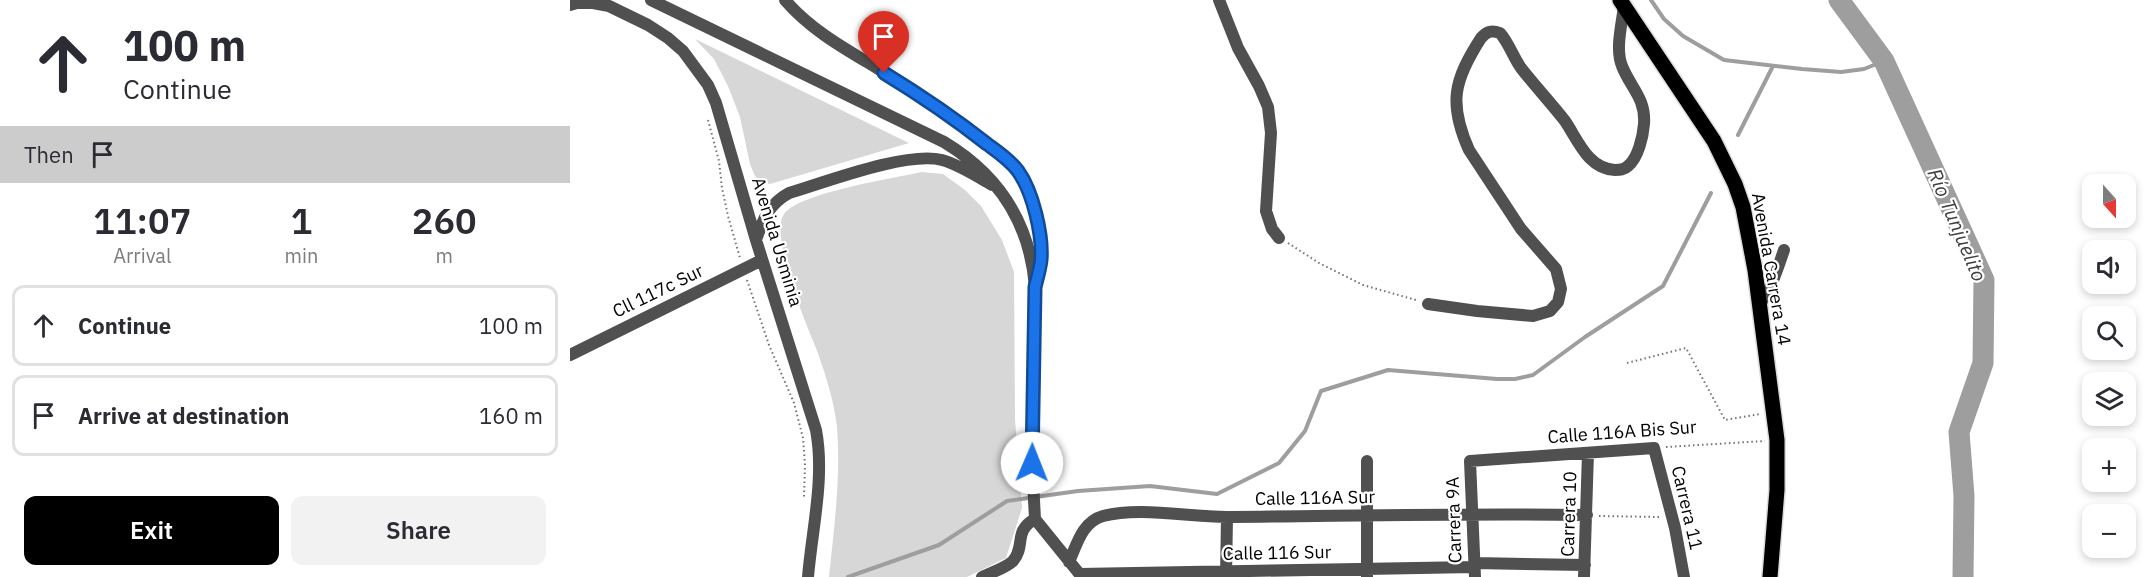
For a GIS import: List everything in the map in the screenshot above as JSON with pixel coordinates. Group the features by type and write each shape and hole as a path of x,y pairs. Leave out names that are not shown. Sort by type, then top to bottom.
{"main road":[{"name":"Avenida Carrera 14","path":"1622,3 1714,141 1732,176 1743,207 1777,440 1777,490 1770,577"}],"street":[{"path":"651,0 944,142 973,160 985,171 1016,218 1028,244 1033,263 1035,287 1032,489 1035,519 1081,576"},
{"path":"785,0 801,19 952,116 1009,160 1019,172 1038,225 1041,261 1035,287"},
{"path":"1219,0 1238,48 1268,107 1271,133 1266,211 1272,229 1279,238"},
{"name":"Avenida Usminia","path":"570,5 593,3 609,6 648,25 668,38 697,68 716,103 762,260 811,409 819,446 819,482 808,577"},
{"path":"1428,304 1533,316 1550,311 1558,302 1561,289 1556,269 1521,229 1466,143 1456,111 1457,86 1481,38 1493,30 1500,33 1526,75 1566,123 1594,162 1603,168 1624,169 1636,156 1644,125 1642,105 1619,56 1622,3"},
{"path":"756,240 770,207 789,193 898,161 926,157 942,160 998,189"},
{"path":"1759,305 1773,281 1784,250"},
{"name":"Cll 117c Sur","path":"570,355 762,260"},
{"name":"Calle 116A Bis Sur","path":"1470,461 1654,448"},
{"name":"Carrera 11","path":"1654,448 1684,577"},
{"name":"Carrera 10","path":"1585,571 1588,453"},
{"path":"1367,461 1367,573"},
{"name":"Carrera 9A","path":"1470,461 1474,569"},
{"name":"Calle 116A Sur","path":"1069,561 1084,528 1102,516 1121,513 1227,518 1472,513 1587,515"},
{"path":"1226,574 1227,518"},
{"path":"982,577 1010,564 1015,559 1023,529 1027,523 1035,519"},
{"name":"Calle 116 Sur","path":"1081,576 1367,573 1474,569 1585,571"}],"path":[{"path":"1279,238 1319,263 1363,285 1428,304"},
{"path":"1627,363 1686,348 1725,420 1774,411"},
{"name":"Calle 116A Bis Sur","path":"1654,448 1777,440"},
{"path":"1587,515 1672,518"}],"shaded area":[{"path":"695,39 909,143 770,184 761,182 755,176 750,164 740,117 728,86 714,59"},
{"path":"922,172 943,174 965,190 981,206 1002,240 1014,272 1015,419 1022,508 1006,558 967,577 829,577 838,484 837,427 826,377 785,259 781,225 784,214 793,206 808,199 848,187"}],"waterway":[{"path":"1651,0 1664,19 1683,36 1724,60 1841,72 1864,69 1884,61"},
{"name":"Río Tunjuelito","path":"1839,0 1884,61 1984,280 1983,363 1959,432 1964,496 1963,577"},
{"path":"1738,135 1773,66"},
{"path":"848,577 939,545 1007,501 1078,491 1150,486 1217,494 1279,463 1305,431 1321,391 1388,370 1497,379 1515,379 1533,375 1585,337 1663,286 1711,193"}],"route":[{"path":"884,73 952,116 1009,160 1019,172 1029,195 1038,225 1041,246 1041,261 1035,287 1032,463"}]}
